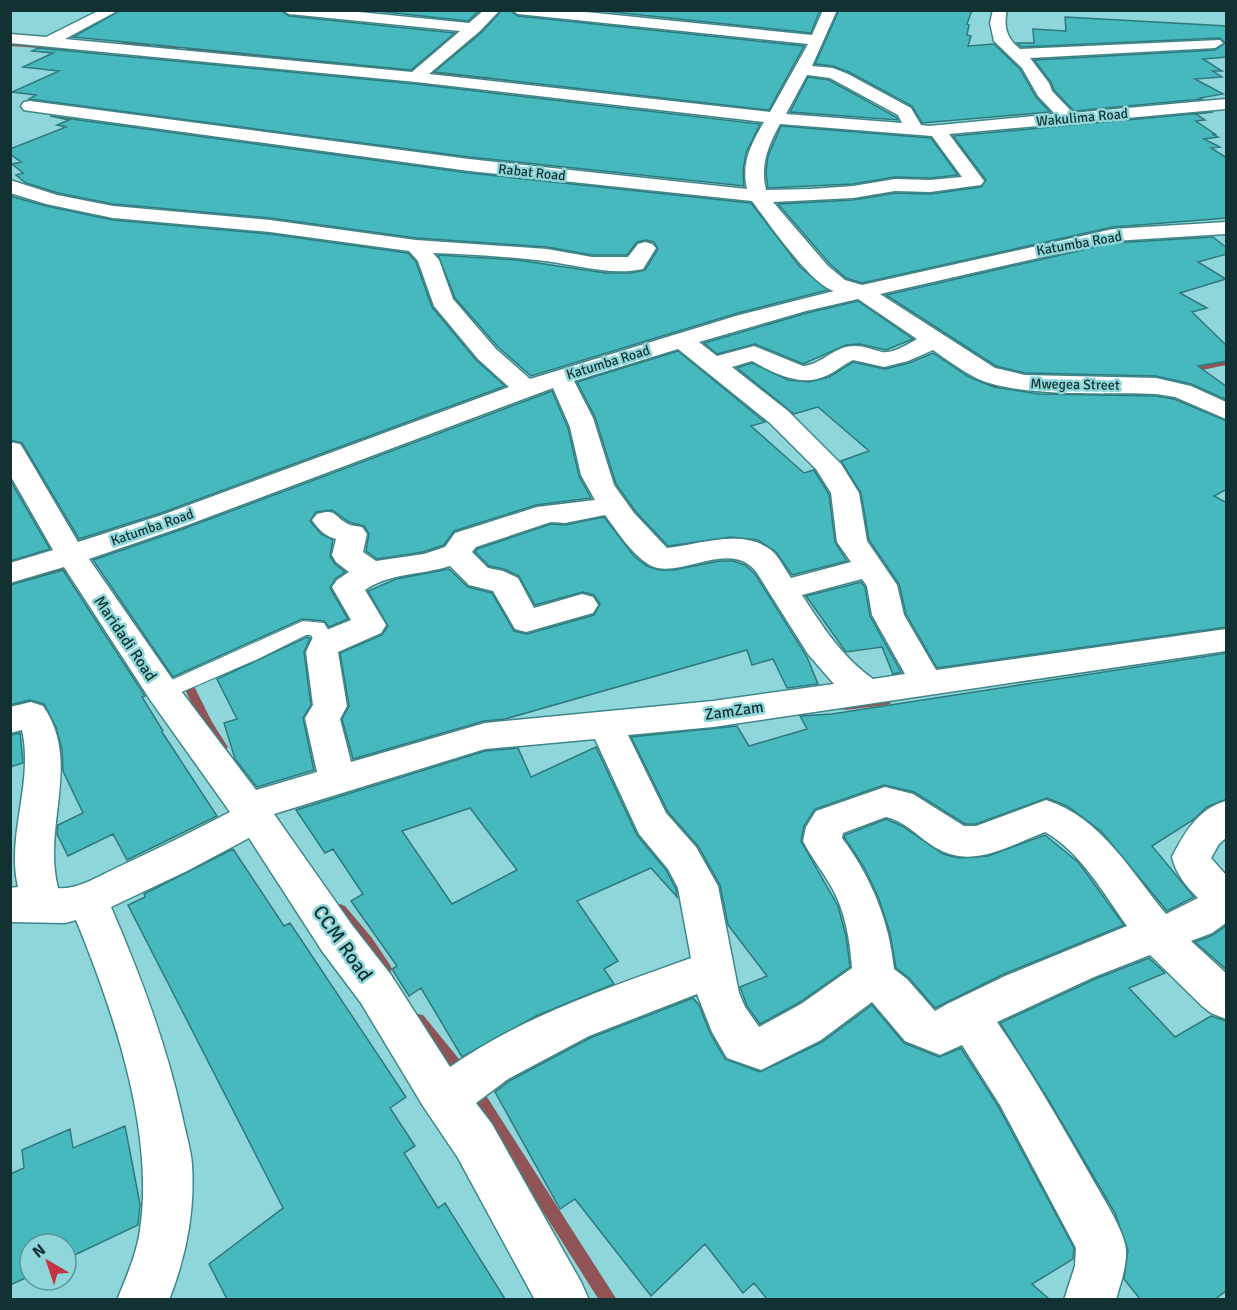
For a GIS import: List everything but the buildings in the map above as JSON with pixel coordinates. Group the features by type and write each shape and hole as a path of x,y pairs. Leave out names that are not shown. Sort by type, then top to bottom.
{"street":[{"path":"49,41 112,10"},
{"path":"289,10 475,28"},
{"path":"416,77 493,10"},
{"path":"518,10 818,40"},
{"path":"758,196 753,176 756,156 774,118 818,40 830,10"},
{"path":"1000,10 998,33 1002,41 1028,65 1041,83 1044,92 1068,118"},
{"name":"Wakulima Road","path":"10,38 416,77 774,118 937,131 1227,104"},
{"path":"1016,54 1215,43"},
{"path":"802,70 833,73 842,77 905,112 914,129"},
{"name":"Rabat Road","path":"30,106 469,165 758,196 832,194 896,185 930,186 974,181 937,131"},
{"path":"10,186 53,200 112,212 270,226 416,246 470,248 553,256 604,264 637,263 645,248"},
{"name":"Mwegea Street","path":"758,196 806,255 837,285 861,291 986,373 1025,383 1155,386 1182,391 1227,411"},
{"name":"Katumba Road","path":"10,573 71,555 280,482 559,377 801,305 1113,235 1227,228"},
{"path":"416,246 428,260 442,301 488,354 527,389"},
{"path":"713,365 754,352 773,363 804,373 813,373 845,354 866,352 883,359 915,350 936,339"},
{"path":"682,340 779,417 827,464 845,493 852,542 885,593 884,602 888,615 926,682"},
{"path":"559,377 574,405 596,477 623,519 660,558 683,557 713,551 751,550 760,557 825,655 848,680 867,693"},
{"name":"Maridadi Road","path":"10,450 71,555 163,692 252,812"},
{"path":"337,780 322,718 330,706 322,652 326,643 370,625 348,587 370,573 427,563 456,554 465,540 547,513 565,514 615,506"},
{"path":"327,520 337,530 352,534 347,555 370,573"},
{"path":"456,554 480,578 492,578 507,585 526,621 582,605"},
{"path":"783,590 870,567"},
{"name":"ZamZam","path":"252,812 337,780 485,736 713,714 1227,640"},
{"path":"10,720 31,715 43,740 44,757 35,818 33,855 35,876 26,904 64,906 88,899 152,871 252,812"},
{"path":"606,725 652,824 682,858 698,886 718,993 727,1018 743,1043 761,1049 794,1033 864,984 874,981 884,985 920,1026 940,1034 962,1018 1044,978 1123,945 1159,936 1204,918 1220,904 1220,897 1197,873 1191,857 1206,833 1227,816"},
{"path":"874,981 869,934 862,905 852,883 822,841 825,827 830,822 885,802 900,805 952,838 964,842 978,842 1046,815 1062,821 1098,857 1159,936 1194,972 1227,999"},
{"name":"CCM Road","path":"252,812 337,938 376,989 475,1141 563,1299"},
{"path":"88,899 120,976 152,1083 168,1164 165,1231 151,1281 143,1299"},
{"path":"445,1098 492,1064 574,1021 715,968"},
{"path":"962,1018 975,1027 1016,1089 1090,1223 1101,1248 1100,1266 1090,1299"}],"lane":[{"path":"163,692 251,654 303,628 317,628 326,643"}],"waterway":[{"path":"477,27 470,42 434,72 486,78"},
{"path":"81,41 100,42"},
{"path":"123,42 150,46"},
{"path":"10,45 82,50"},
{"path":"159,47 178,48"},
{"path":"187,49 354,67"},
{"path":"363,67 398,70 413,65"},
{"path":"1188,371 1226,363"},
{"path":"972,373 1000,391 1001,396"},
{"path":"1046,396 1084,390"},
{"path":"12,581 70,570 76,578"},
{"path":"187,683 207,724 222,747"},
{"path":"845,706 886,701"},
{"path":"340,910 367,942 385,969"},
{"path":"418,1020 463,1075"},
{"path":"473,1088 609,1300"}]}
